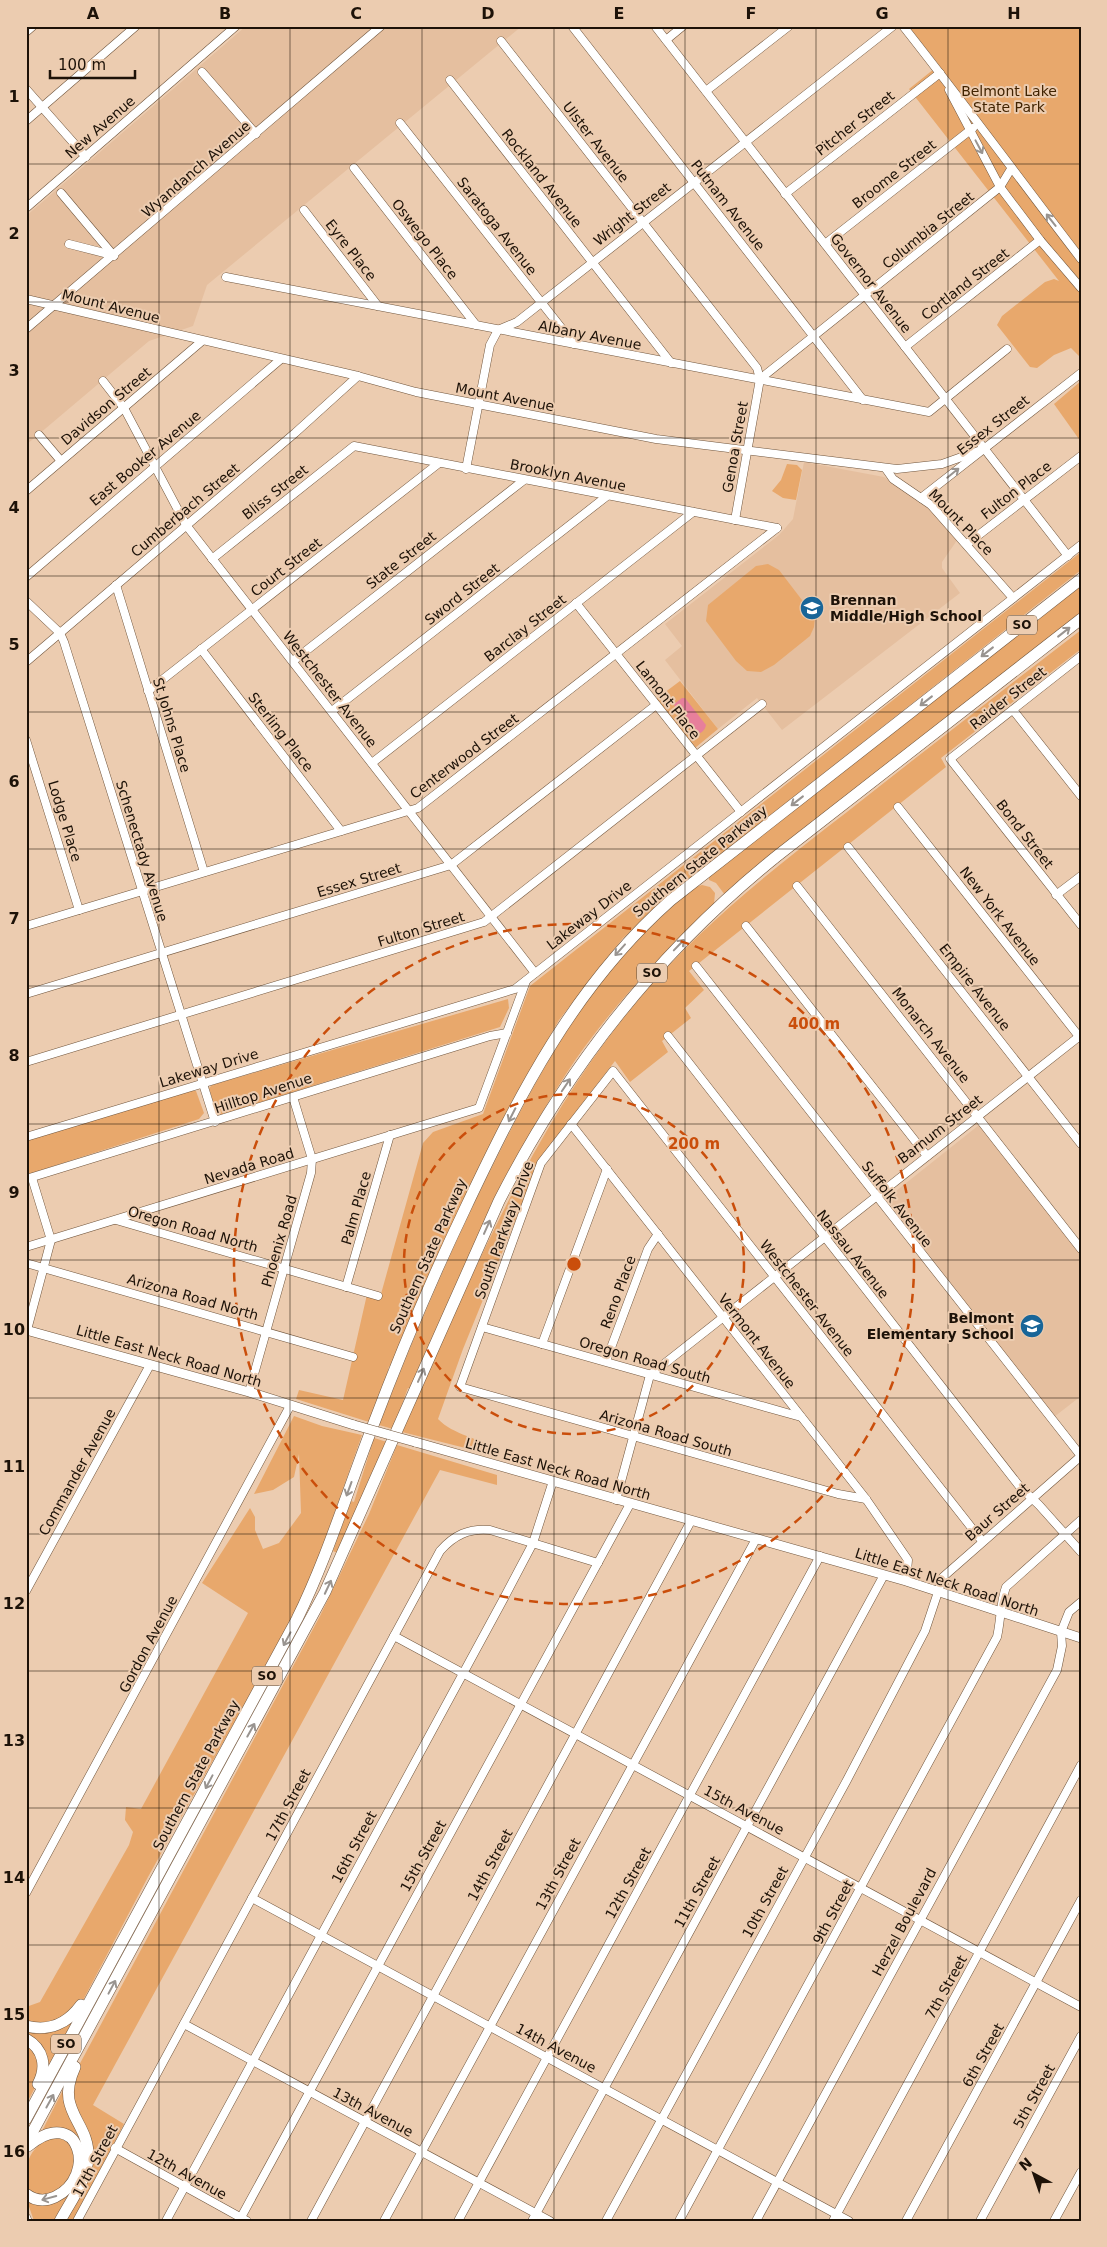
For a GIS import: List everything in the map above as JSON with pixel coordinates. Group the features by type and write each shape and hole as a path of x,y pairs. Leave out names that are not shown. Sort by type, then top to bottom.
{"highway":[{"name":"Southern State Parkway","path":"27,2117 297,1619 321,1567 394,1370 444,1253 525,1090 577,1003 622,948 671,900 1081,579"},
{"name":"Southern State Parkway","path":"26,2144 323,1597 499,1202 537,1131 574,1072 641,986 684,940 729,897 777,856 1081,619"},
{"path":"26,2026 43,2028 67,2020 77,2010 104,1974"},
{"path":"60,2221 82,2179 88,2161 85,2142 71,2111 68,2097 70,2080 88,2030"},
{"path":"26,2039 39,2050 43,2065 27,2117"},
{"path":"26,2148 44,2134 58,2133 74,2142 80,2158 75,2178 61,2194 41,2200 26,2194"}],"main road":[{"name":"Little East Neck Road North","path":"26,1330 249,1392 354,1425 630,1504 906,1581 1081,1638"}],"street":[{"path":"26,32 33,26"},
{"path":"26,121 136,26"},
{"name":"New Avenue","path":"26,208 236,26"},
{"name":"Wyandanch Avenue","path":"26,329 114,256 381,26"},
{"name":"Putnam Avenue","path":"572,26 863,400"},
{"name":"Governor Avenue","path":"655,26 1068,556"},
{"path":"666,40 683,26"},
{"path":"706,92 789,26"},
{"name":"Wright Street","path":"498,330 517,322 893,26"},
{"path":"902,26 979,123 1011,169 1081,259"},
{"name":"Ulster Avenue","path":"501,42 757,368 760,379"},
{"path":"202,72 256,134"},
{"path":"940,73 1000,187 1040,240 1081,288"},
{"name":"Pitcher Street","path":"785,194 940,73"},
{"name":"Rockland Avenue","path":"450,80 671,363"},
{"path":"26,89 86,156"},
{"name":"Saratoga Avenue","path":"400,123 574,344"},
{"name":"Broome Street","path":"825,244 979,123"},
{"name":"Oswego Place","path":"354,168 476,325"},
{"name":"Columbia Street","path":"760,379 1000,187 1011,169"},
{"path":"60,193 114,256"},
{"name":"Eyre Place","path":"304,210 378,306"},
{"name":"Cortland Street","path":"905,347 1040,240"},
{"path":"69,244 100,250 114,256"},
{"name":"Albany Avenue","path":"226,277 929,412 945,398"},
{"name":"Mount Avenue","path":"26,299 358,376 416,392 656,439 886,469 942,464 984,448"},
{"path":"466,469 490,345 498,330"},
{"name":"Davidson Street","path":"26,491 202,341"},
{"path":"945,398 1007,349"},
{"name":"East Booker Avenue","path":"26,577 280,359"},
{"name":"Essex Street","path":"921,498 1081,373"},
{"name":"Cumberbach Street","path":"26,662 295,433 358,376"},
{"name":"Genoa Street","path":"734,520 760,379"},
{"name":"Westchester Avenue","path":"103,381 124,408 186,525 535,972"},
{"path":"39,435 61,461"},
{"name":"Brooklyn Avenue","path":"354,446 777,528"},
{"name":"Bliss Street","path":"212,559 354,446"},
{"name":"Fulton Place","path":"967,544 1081,456"},
{"name":"Court Street","path":"148,690 439,464"},
{"name":"Mount Place","path":"886,469 893,479 931,505 1014,598"},
{"name":"State Street","path":"293,661 524,480"},
{"name":"Sword Street","path":"332,711 607,496"},
{"name":"Barclay Street","path":"372,763 693,512"},
{"name":"Centerwood Street","path":"26,926 418,808 777,528"},
{"name":"Lakeway Drive","path":"26,1137 515,989 1081,545"},
{"name":"St Johns Place","path":"116,586 204,872"},
{"name":"Schenectady Avenue","path":"26,601 60,633 64,642 141,892 215,1122"},
{"name":"Lamont Place","path":"576,603 741,812"},
{"name":"Sterling Place","path":"201,649 341,831"},
{"name":"Raider Street","path":"950,759 1079,661"},
{"name":"Fulton Street","path":"26,1062 475,925 492,918 499,910 762,704"},
{"name":"Essex Street","path":"26,994 451,865 656,705"},
{"path":"1013,710 1081,796"},
{"name":"Lodge Place","path":"26,740 79,910"},
{"name":"Bond Street","path":"950,759 1081,925"},
{"name":"New York Avenue","path":"898,807 1080,1037"},
{"name":"Empire Avenue","path":"848,847 1081,1144"},
{"path":"1056,895 1081,876"},
{"name":"Monarch Avenue","path":"797,886 1081,1249"},
{"path":"746,926 926,1156"},
{"name":"Suffolk Avenue","path":"696,966 875,1197 1081,1456"},
{"path":"507,1033 526,981"},
{"name":"Hilltop Avenue","path":"29,1178 490,1036 507,1033"},
{"name":"Nevada Road","path":"26,1247 479,1108 507,1033"},
{"name":"Nassau Avenue","path":"668,1036 1014,1480 1081,1552"},
{"name":"Barnum Street","path":"650,1375 773,1276 1080,1037"},
{"name":"Westchester Avenue","path":"613,1071 982,1541"},
{"name":"South Parkway Drive","path":"460,1388 540,1163 613,1071"},
{"name":"Phoenix Road","path":"249,1392 311,1173 312,1159 293,1097"},
{"name":"Vermont Avenue","path":"571,1124 866,1499 908,1560 906,1581"},
{"name":"Palm Place","path":"346,1287 390,1136"},
{"path":"542,1344 608,1169"},
{"path":"26,1330 51,1240 29,1178"},
{"name":"Oregon Road North","path":"116,1220 378,1296"},
{"name":"Reno Place","path":"606,1361 648,1249 658,1234"},
{"name":"Arizona Road North","path":"26,1263 353,1357"},
{"name":"Oregon Road South","path":"482,1327 801,1417"},
{"name":"Commander Avenue","path":"26,1591 150,1365"},
{"path":"616,1500 650,1375"},
{"name":"Arizona Road South","path":"460,1388 838,1494 866,1499"},
{"name":"Gordon Avenue","path":"26,1893 290,1406"},
{"name":"Baur Street","path":"938,1592 943,1577 1081,1456"},
{"name":"16th Street","path":"166,2221 534,1543 553,1481"},
{"name":"15th Street","path":"242,2220 377,1966 630,1504"},
{"name":"9th Street","path":"679,2221 997,1636 1002,1612 1001,1599 1006,1587 1081,1520"},
{"name":"14th Street","path":"311,2221 691,1521"},
{"name":"17th Street","path":"77,2221 440,1551 454,1538 479,1529 534,1543 598,1563"},
{"name":"13th Street","path":"384,2221 756,1539"},
{"name":"12th Street","path":"458,2221 820,1556"},
{"name":"11th Street","path":"532,2221 884,1575"},
{"name":"10th Street","path":"606,2221 805,1857 925,1631 938,1592"},
{"path":"1061,1632 1069,1612 1081,1602"},
{"name":"Herzel Boulevard","path":"756,2221 1057,1670 1062,1646 1061,1632"},
{"name":"15th Avenue","path":"394,1636 1081,2007"},
{"name":"7th Street","path":"835,2218 1081,1765"},
{"name":"14th Avenue","path":"252,1898 777,2182 835,2218 849,2221"},
{"name":"6th Street","path":"906,2221 1081,1900"},
{"name":"13th Avenue","path":"184,2024 550,2221"},
{"name":"5th Street","path":"980,2221 1081,2036"},
{"name":"12th Avenue","path":"115,2148 242,2220"},
{"path":"1054,2221 1081,2172"}],"shaded area":[{"path":"246,26 522,26 207,285 193,326 149,341 26,445 26,216"},
{"name":"Brennan Middle/High School","path":"804,462 884,477 929,505 960,536 942,562 942,568 960,593 782,730 757,698 718,729 665,660 682,646 665,624 779,535 793,519"},
{"path":"685,698 706,725 705,729 700,733 694,735 675,707 674,704"},
{"name":"Belmont Elementary School","path":"979,1125 1081,1255 1081,1396 1054,1417 886,1199"}],"green space":[{"name":"Belmont Lake State Park","path":"908,26 1081,26 1081,358 1071,348 1054,355 1037,368 1030,367 997,325 1002,316 1045,282 1054,279 1059,281 909,89 939,65"},
{"path":"1081,381 1081,442 1054,404"},
{"path":"787,464 797,465 802,470 796,500 783,498 772,491 781,480"},
{"path":"1081,552 1081,570 700,871 623,938 559,1020 524,1083 391,1367 389,1366 369,1422 296,1399 299,1390 343,1400 368,1290 381,1294 423,1143 433,1132 483,1114 530,986"},
{"path":"768,564 779,570 815,617 814,627 810,636 774,665 761,672 747,671 736,661 706,621 708,605 756,566"},
{"path":"1081,586 1081,612 725,895 716,883 709,880 709,877"},
{"path":"1081,630 1081,649 941,758 946,767 689,971 704,990 685,1008 691,1018 662,1041 668,1052 630,1082 615,1061 541,1157 463,1349 438,1419 451,1429 498,1450 497,1456 402,1432 478,1262 534,1152 566,1099 601,1048 639,999 686,947 764,877"},
{"path":"680,681 718,729 695,748 656,699"},
{"path":"702,885 710,887 715,893 714,904 659,959 607,1017 576,1059 551,1098 528,1138 486,1221 410,1389 408,1388 393,1429 379,1425 452,1251 517,1118 550,1058 587,1001 630,948 678,901"},
{"path":"508,999 509,1008 500,1027 220,1115 216,1112 209,1088 212,1085"},
{"path":"188,1091 196,1091 204,1113 199,1119 26,1175 26,1141"},
{"path":"294,1416 322,1426 362,1435 312,1576 283,1635 148,1877 81,2004 62,2021 26,2023 26,2007 40,2002 129,1845 133,1832 125,1820 126,1807 141,1809 248,1613 202,1583 250,1508 255,1517 255,1530 263,1549 279,1543 301,1513 299,1454 294,1477 273,1490 254,1494"},
{"path":"374,1438 387,1442 366,1485 368,1486 339,1554 333,1551 351,1501 354,1502"},
{"path":"397,1445 497,1475 497,1485 440,1470 93,2105 124,2124 73,2221 64,2221 91,2167 71,2095 77,2069 320,1616 369,1514"},
{"path":"72,2024 47,2070 26,2036 26,2029"},
{"path":"26,2042 37,2051 40,2078 29,2099 26,2098"},
{"path":"67,2082 82,2139 78,2142 42,2131"},
{"path":"50,2136 71,2142 78,2161 63,2189 37,2198 26,2188 29,2158 37,2147"},
{"path":"72,2188 59,2221 34,2221 26,2198"}],"place":[{"name":"Brennan Middle/High School","path":"812,608"},
{"name":"Belmont Elementary School","path":"1032,1326"}]}
